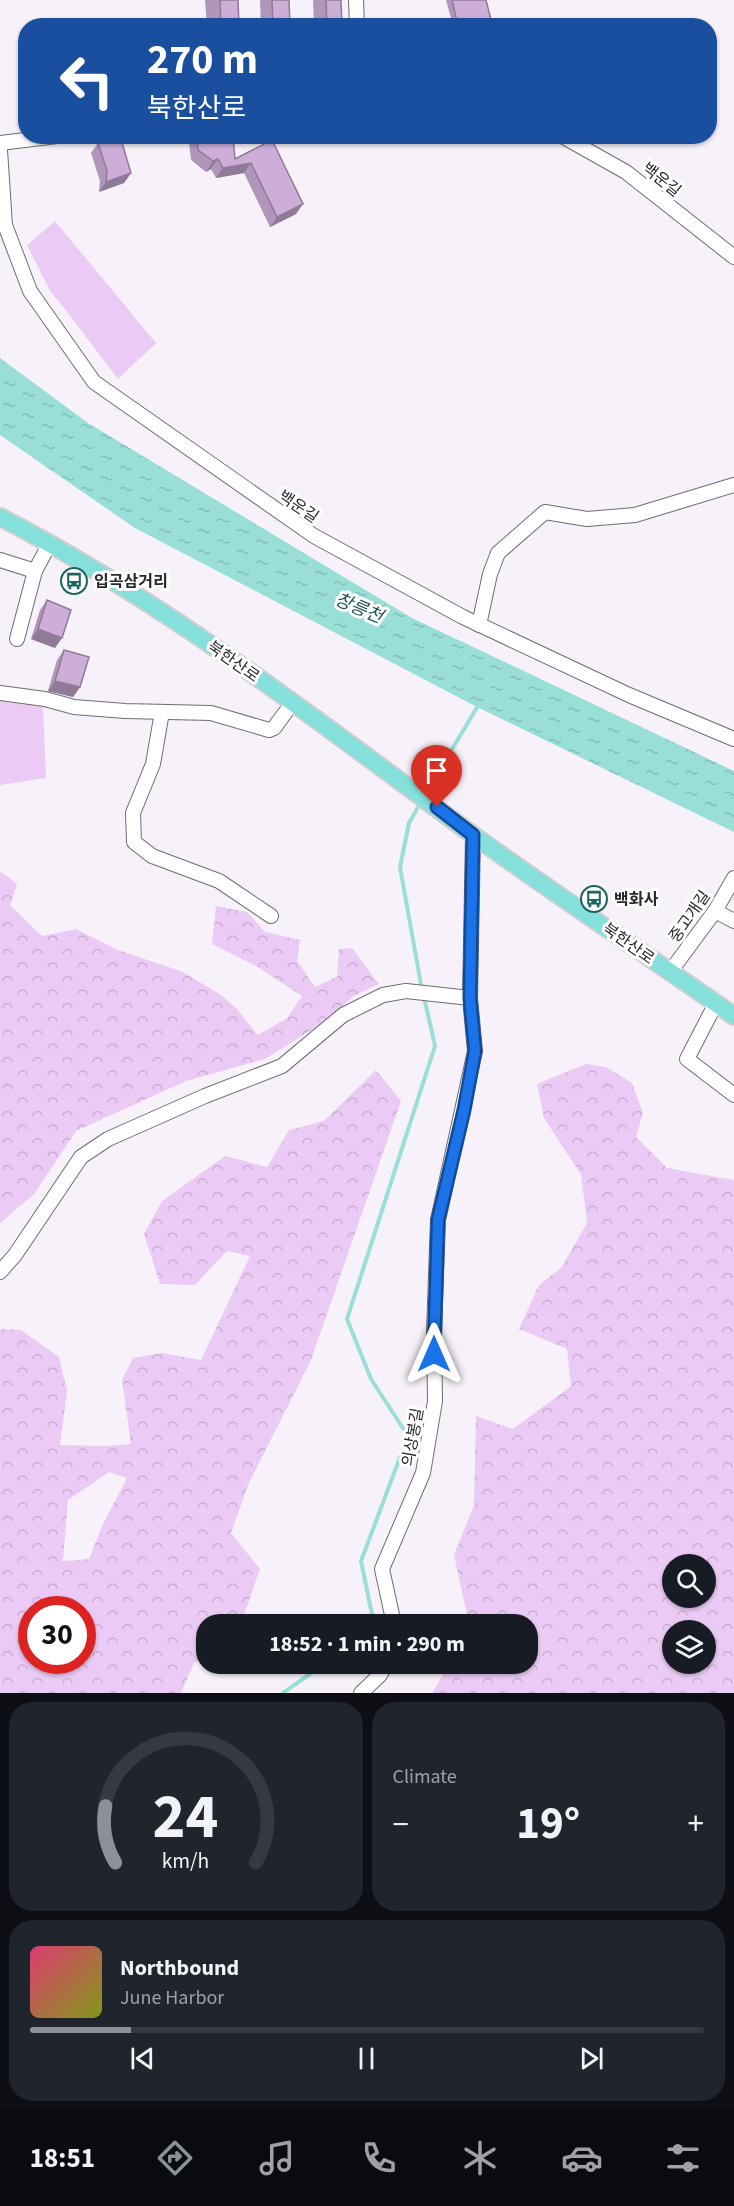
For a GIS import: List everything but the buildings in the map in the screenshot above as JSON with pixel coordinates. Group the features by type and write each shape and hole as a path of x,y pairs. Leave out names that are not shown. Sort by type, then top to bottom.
{"main road":[{"name":"북한산로","path":"0,517 50,543 171,616 293,702 473,835 734,1016"}],"street":[{"path":"356,0 357,18"},
{"path":"0,143 18,141"},
{"name":"백운길","path":"576,144 626,172 734,257"},
{"name":"백운길","path":"0,150 5,225 30,291 94,382 314,536 479,625 629,695 734,738"},
{"path":"479,625 490,574 498,553 545,512 587,519 635,515 734,485"},
{"path":"17,639 35,571 50,543"},
{"path":"0,560 35,571"},
{"path":"0,693 45,699 74,707 211,713 269,730 274,728 293,702"},
{"path":"162,712 153,764 133,813 134,842 152,856 219,881 271,916"},
{"name":"의상봉길","path":"392,1614 382,1569 423,1473 435,1401 434,1331 438,1220 464,1110 475,1051 470,998 473,835"},
{"name":"중고개길","path":"670,972 715,911 734,878"},
{"path":"715,911 734,921"},
{"path":"0,1272 15,1255 81,1157 108,1139 205,1096 282,1066 343,1015 383,995 406,991 470,998"},
{"path":"716,1003 687,1059 734,1095"},
{"path":"361,1693 380,1674"}],"green space":[{"path":"55,221 156,343 118,379 50,291 27,245"},
{"path":"0,687 33,689 43,707 46,778 0,785"},
{"path":"0,871 17,884 10,905 42,936 76,929 118,950 183,972 221,995 236,1008 258,1035 287,1018 302,996 256,966 212,944 216,906 247,912 265,932 300,940 297,961 315,987 337,977 339,949 352,948 379,984 354,996 326,1021 265,1059 186,1081 76,1131 34,1194 0,1223"},
{"path":"586,1064 606,1067 632,1083 643,1113 636,1137 667,1168 734,1180 734,1693 432,1693 443,1674 538,1674 538,1614 467,1614 454,1555 474,1505 476,1416 513,1429 571,1386 567,1349 519,1329 539,1285 561,1268 587,1223 581,1175 544,1118 537,1084"},
{"path":"376,1070 401,1101 311,1360 248,1485 231,1533 260,1569 244,1614 196,1614 196,1662 181,1693 0,1693 0,1329 21,1330 59,1357 67,1391 60,1445 131,1444 122,1380 133,1358 162,1353 201,1360 250,1256 227,1251 195,1285 160,1284 144,1234 162,1201 225,1156 267,1167 289,1130 324,1121","holes":["109,1472 127,1478 102,1526 89,1559 63,1561 68,1500"]}],"water":[{"name":"창릉천","path":"0,358 88,423 412,618 734,771 734,832 477,707 135,528 0,435"}],"waterway":[{"path":"426,793 479,704"},
{"path":"421,802 409,823 400,867 422,990"},
{"path":"372,1614 361,1561 408,1436 371,1379 347,1319 435,1046 424,997"},
{"path":"283,1693 310,1674"}],"place":[{"name":"입곡삼거리","path":"74,581"},
{"name":"백화사","path":"594,899"}],"route":[{"path":"434,1354 438,1220 464,1110 475,1051 470,998 473,835 437,807"}]}
